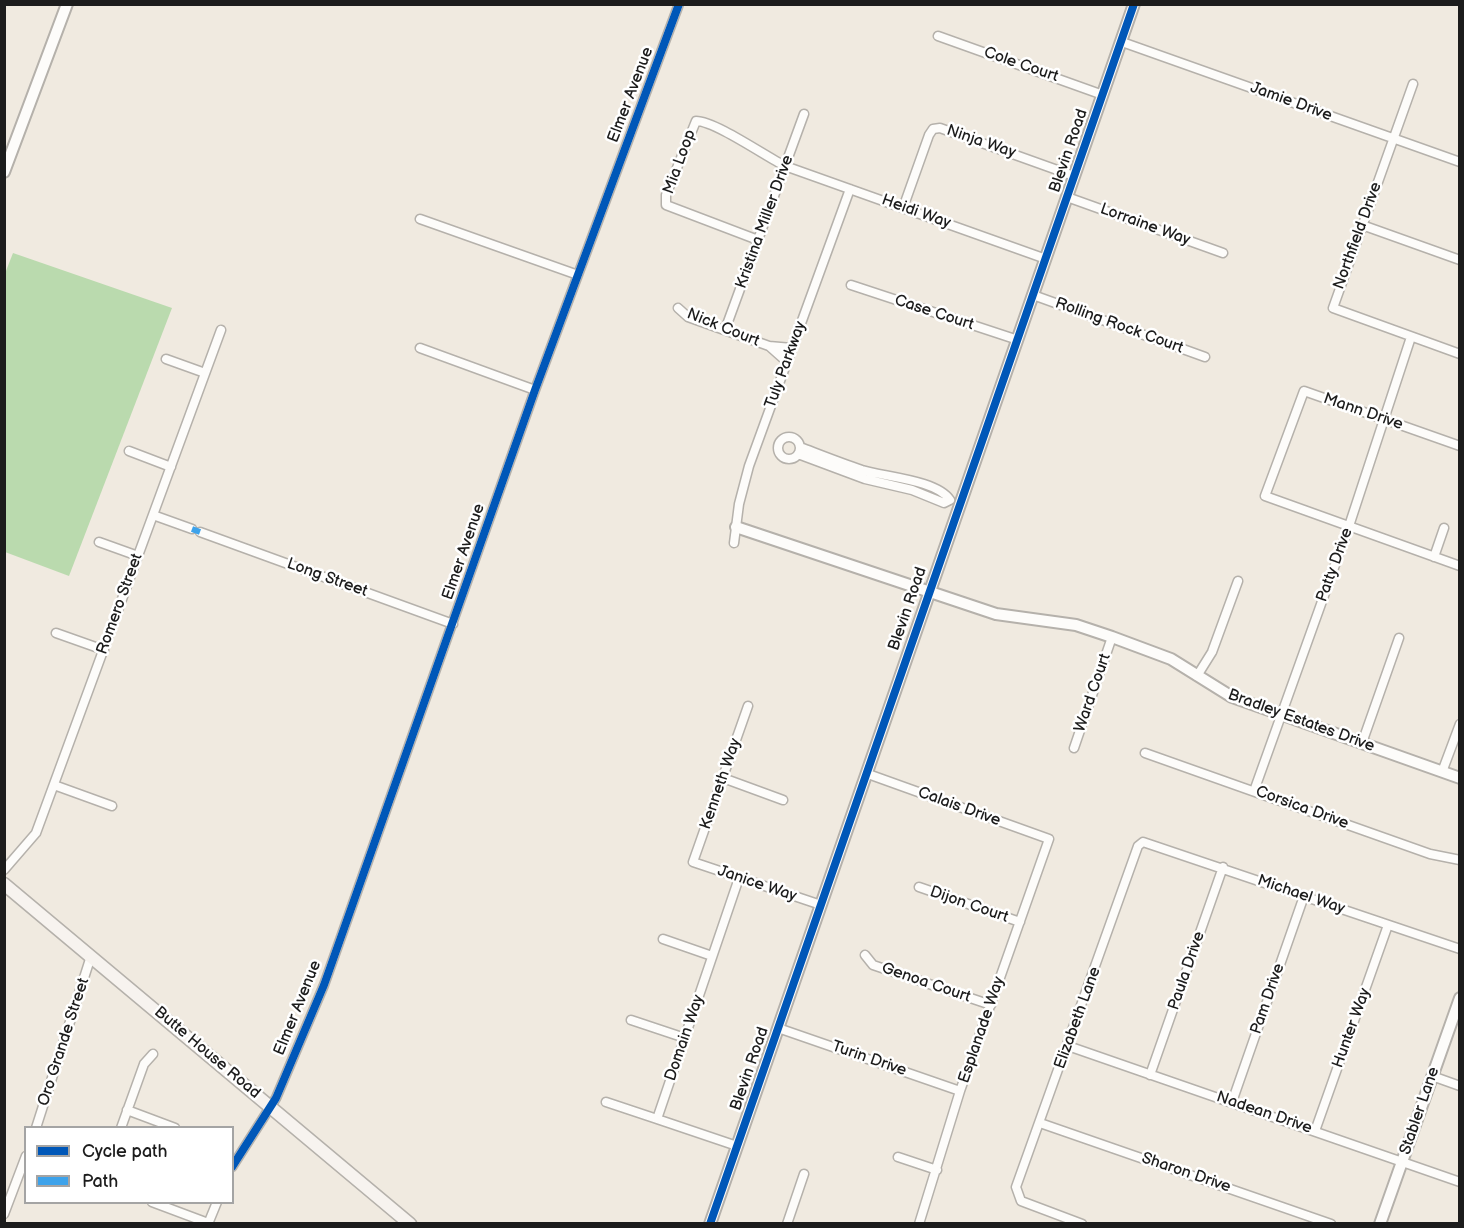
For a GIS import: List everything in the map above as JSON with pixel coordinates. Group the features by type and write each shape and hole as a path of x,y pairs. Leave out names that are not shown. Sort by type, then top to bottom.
{"main road":[{"name":"Butte House Road","path":"4,884 410,1224"}],"street":[{"path":"4,172 67,4"},
{"name":"Elmer Avenue","path":"236,1150 276,1098 324,985 535,390 679,4"},
{"name":"Blevin Road","path":"710,1224 868,774 955,501 1018,340 1134,4"},
{"name":"Cole Court","path":"938,36 1103,94"},
{"name":"Jamie Drive","path":"1122,42 1460,162"},
{"name":"Northfield Drive","path":"1413,84 1333,308 1460,354"},
{"name":"Kristina Miller Drive","path":"725,330 804,114"},
{"name":"Mia Loop","path":"758,240 671,209 666,205 666,195 696,121 734,137 785,166"},
{"name":"Ninja Way","path":"903,208 933,129 940,128 1074,176"},
{"name":"Heidi Way","path":"785,166 1046,259"},
{"name":"Tuly Parkway","path":"734,543 743,488 850,189"},
{"name":"Lorraine Way","path":"1067,197 1223,253"},
{"path":"420,219 578,275"},
{"path":"1362,225 1460,260"},
{"name":"Case Court","path":"851,285 1018,340"},
{"name":"Rolling Rock Court","path":"1033,295 1205,357"},
{"name":"Nick Court","path":"678,308 688,316 769,346 792,348"},
{"name":"Romero Street","path":"4,870 36,833 221,330"},
{"name":"Patty Drive","path":"1254,791 1349,526 1411,337"},
{"name":"Nick Court","path":"769,346 788,362"},
{"path":"420,348 535,390"},
{"path":"166,359 205,373"},
{"name":"Mann Drive","path":"1349,526 1265,496 1304,391 1460,446"},
{"path":"799,451 854,471 945,493 955,501"},
{"path":"129,452 171,467"},
{"name":"Long Street","path":"153,515 453,624"},
{"path":"1349,526 1460,566"},
{"name":"Bradley Estates Drive","path":"736,527 996,614 1076,625 1171,659 1232,697 1460,778"},
{"path":"1434,557 1444,528"},
{"path":"99,542 138,556"},
{"path":"1197,676 1212,652 1238,581"},
{"path":"56,633 104,650"},
{"name":"Ward Court","path":"1074,748 1112,638"},
{"path":"1362,743 1399,638"},
{"name":"Kenneth Way","path":"693,862 748,706"},
{"path":"1442,772 1460,724"},
{"name":"Corsica Drive","path":"1145,753 1430,854 1460,860"},
{"name":"Calais Drive","path":"868,774 1049,839"},
{"path":"723,778 783,800"},
{"path":"54,785 112,806"},
{"name":"Esplanade Way","path":"919,1224 960,1091 1049,839"},
{"name":"Michael Way","path":"1143,842 1223,867 1460,950"},
{"name":"Elizabeth Lane","path":"1082,1224 1021,1201 1017,1196 1016,1187 1041,1123 1138,846 1143,842"},
{"name":"Janice Way","path":"693,862 822,906"},
{"name":"Paula Drive","path":"1150,1075 1223,867"},
{"name":"Domain Way","path":"657,1119 739,878"},
{"name":"Dijon Court","path":"919,887 1020,922"},
{"name":"Pam Drive","path":"1232,1102 1304,896"},
{"name":"Hunter Way","path":"1315,1131 1388,925"},
{"path":"663,939 712,956"},
{"name":"Genoa Court","path":"865,955 873,965 991,1005"},
{"name":"Oro Grande Street","path":"37,1126 92,956"},
{"name":"Stabler Lane","path":"1380,1224 1460,998"},
{"path":"632,1020 685,1038"},
{"name":"Turin Drive","path":"778,1028 960,1091"},
{"name":"Nadean Drive","path":"1068,1046 1460,1182"},
{"path":"122,1126 144,1064 153,1054"},
{"path":"1432,1076 1460,1086"},
{"path":"606,1101 737,1146"},
{"path":"127,1110 170,1126"},
{"name":"Sharon Drive","path":"1041,1123 1331,1224"},
{"path":"898,1157 937,1170"},
{"path":"4,1214 24,1161"},
{"path":"787,1224 804,1174"},
{"path":"155,1204 208,1223 216,1204"}],"green space":[{"path":"13,253 172,308 69,576 5,552 4,276"}],"marked path":[{"path":"192,529 200,532"}],"cycle path":[{"path":"234,1164 276,1098 324,985 535,390 679,4"},
{"path":"710,1224 1134,4"}]}
